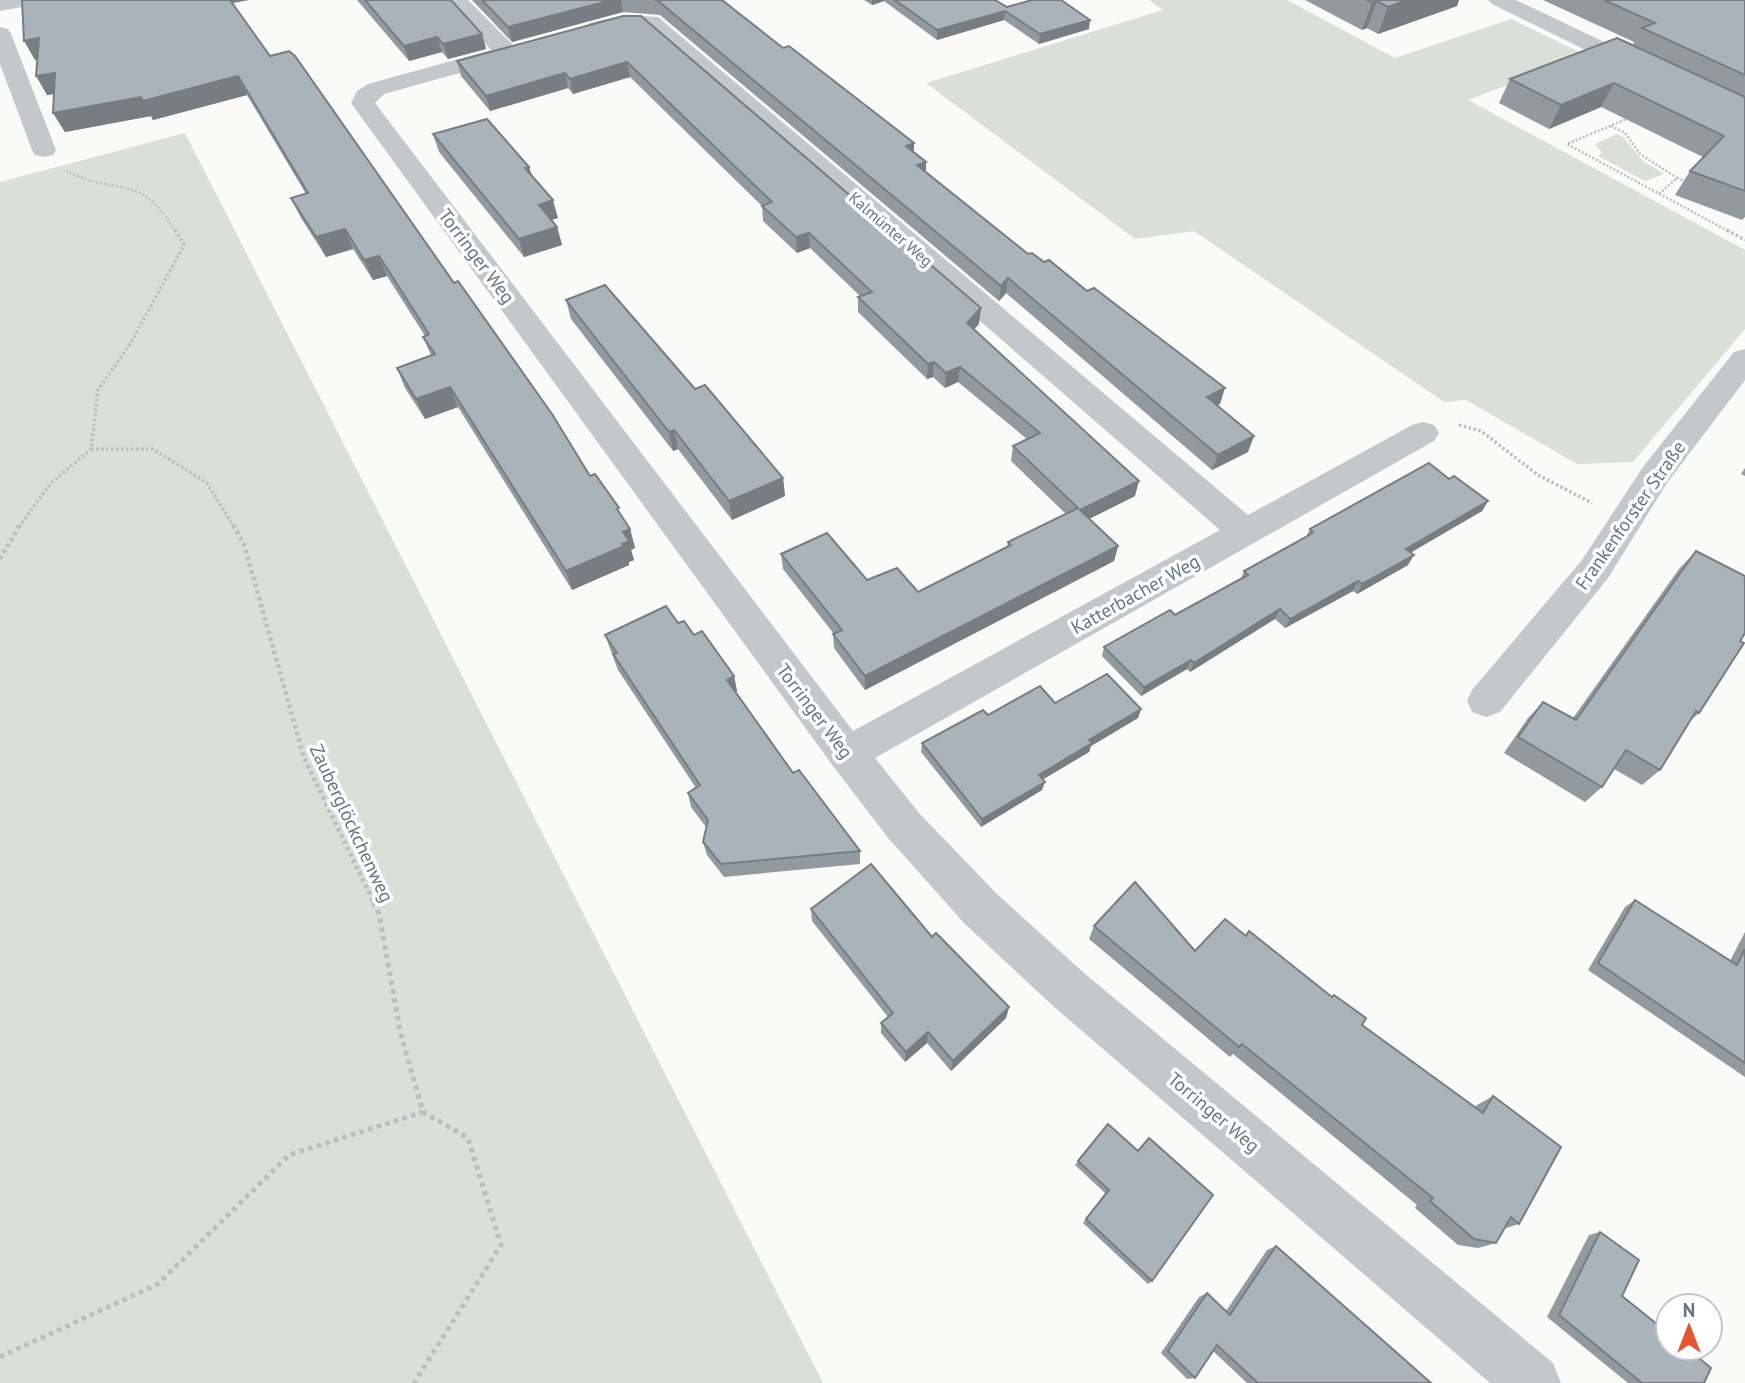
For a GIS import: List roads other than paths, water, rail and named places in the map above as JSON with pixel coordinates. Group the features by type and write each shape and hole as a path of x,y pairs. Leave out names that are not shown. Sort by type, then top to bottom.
{"street":[{"path":"0,5 32,0"},
{"name":"Torringer Weg","path":"456,0 519,49 376,89 365,96 363,103 847,754 904,826 1000,927 1068,989 1533,1383"},
{"path":"1499,0 1657,76"},
{"path":"1521,10 1549,0"},
{"name":"Kalmünter Weg","path":"572,35 624,21 650,22 1245,532"},
{"path":"0,34 44,150"},
{"name":"Frankenforster Straße","path":"1486,701 1595,569 1655,475 1745,359"},
{"name":"Katterbacher Weg","path":"847,754 1423,433"}]}
